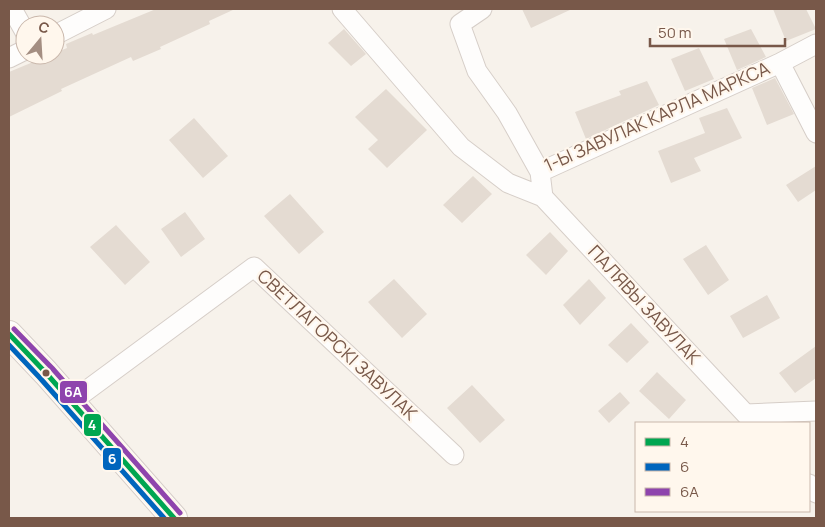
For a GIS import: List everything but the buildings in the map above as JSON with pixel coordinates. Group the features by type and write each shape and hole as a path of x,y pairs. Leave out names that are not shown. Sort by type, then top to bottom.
{"main road":[{"path":"9,334 174,518"}],"street":[{"path":"65,30 106,9"},
{"name":"ПАЛЯВЫ ЗАВУЛАК","path":"342,9 461,148 508,183 543,197 750,419 816,411"},
{"name":"1-Ы ЗАВУЛАК КАРЛА МАРКСА","path":"482,9 460,24 477,71 507,112 540,172 780,63 816,44"},
{"path":"780,63 816,133"},
{"path":"540,172 543,197"},
{"name":"СВЕТЛАГОРСКІ ЗАВУЛАК","path":"71,402 254,267 454,455"}],"transit line":[{"name":"6А","path":"14,329 52,368 180,513"},
{"name":"4","path":"9,334 46,373 174,518"},
{"name":"6","path":"9,345 164,518"}]}
